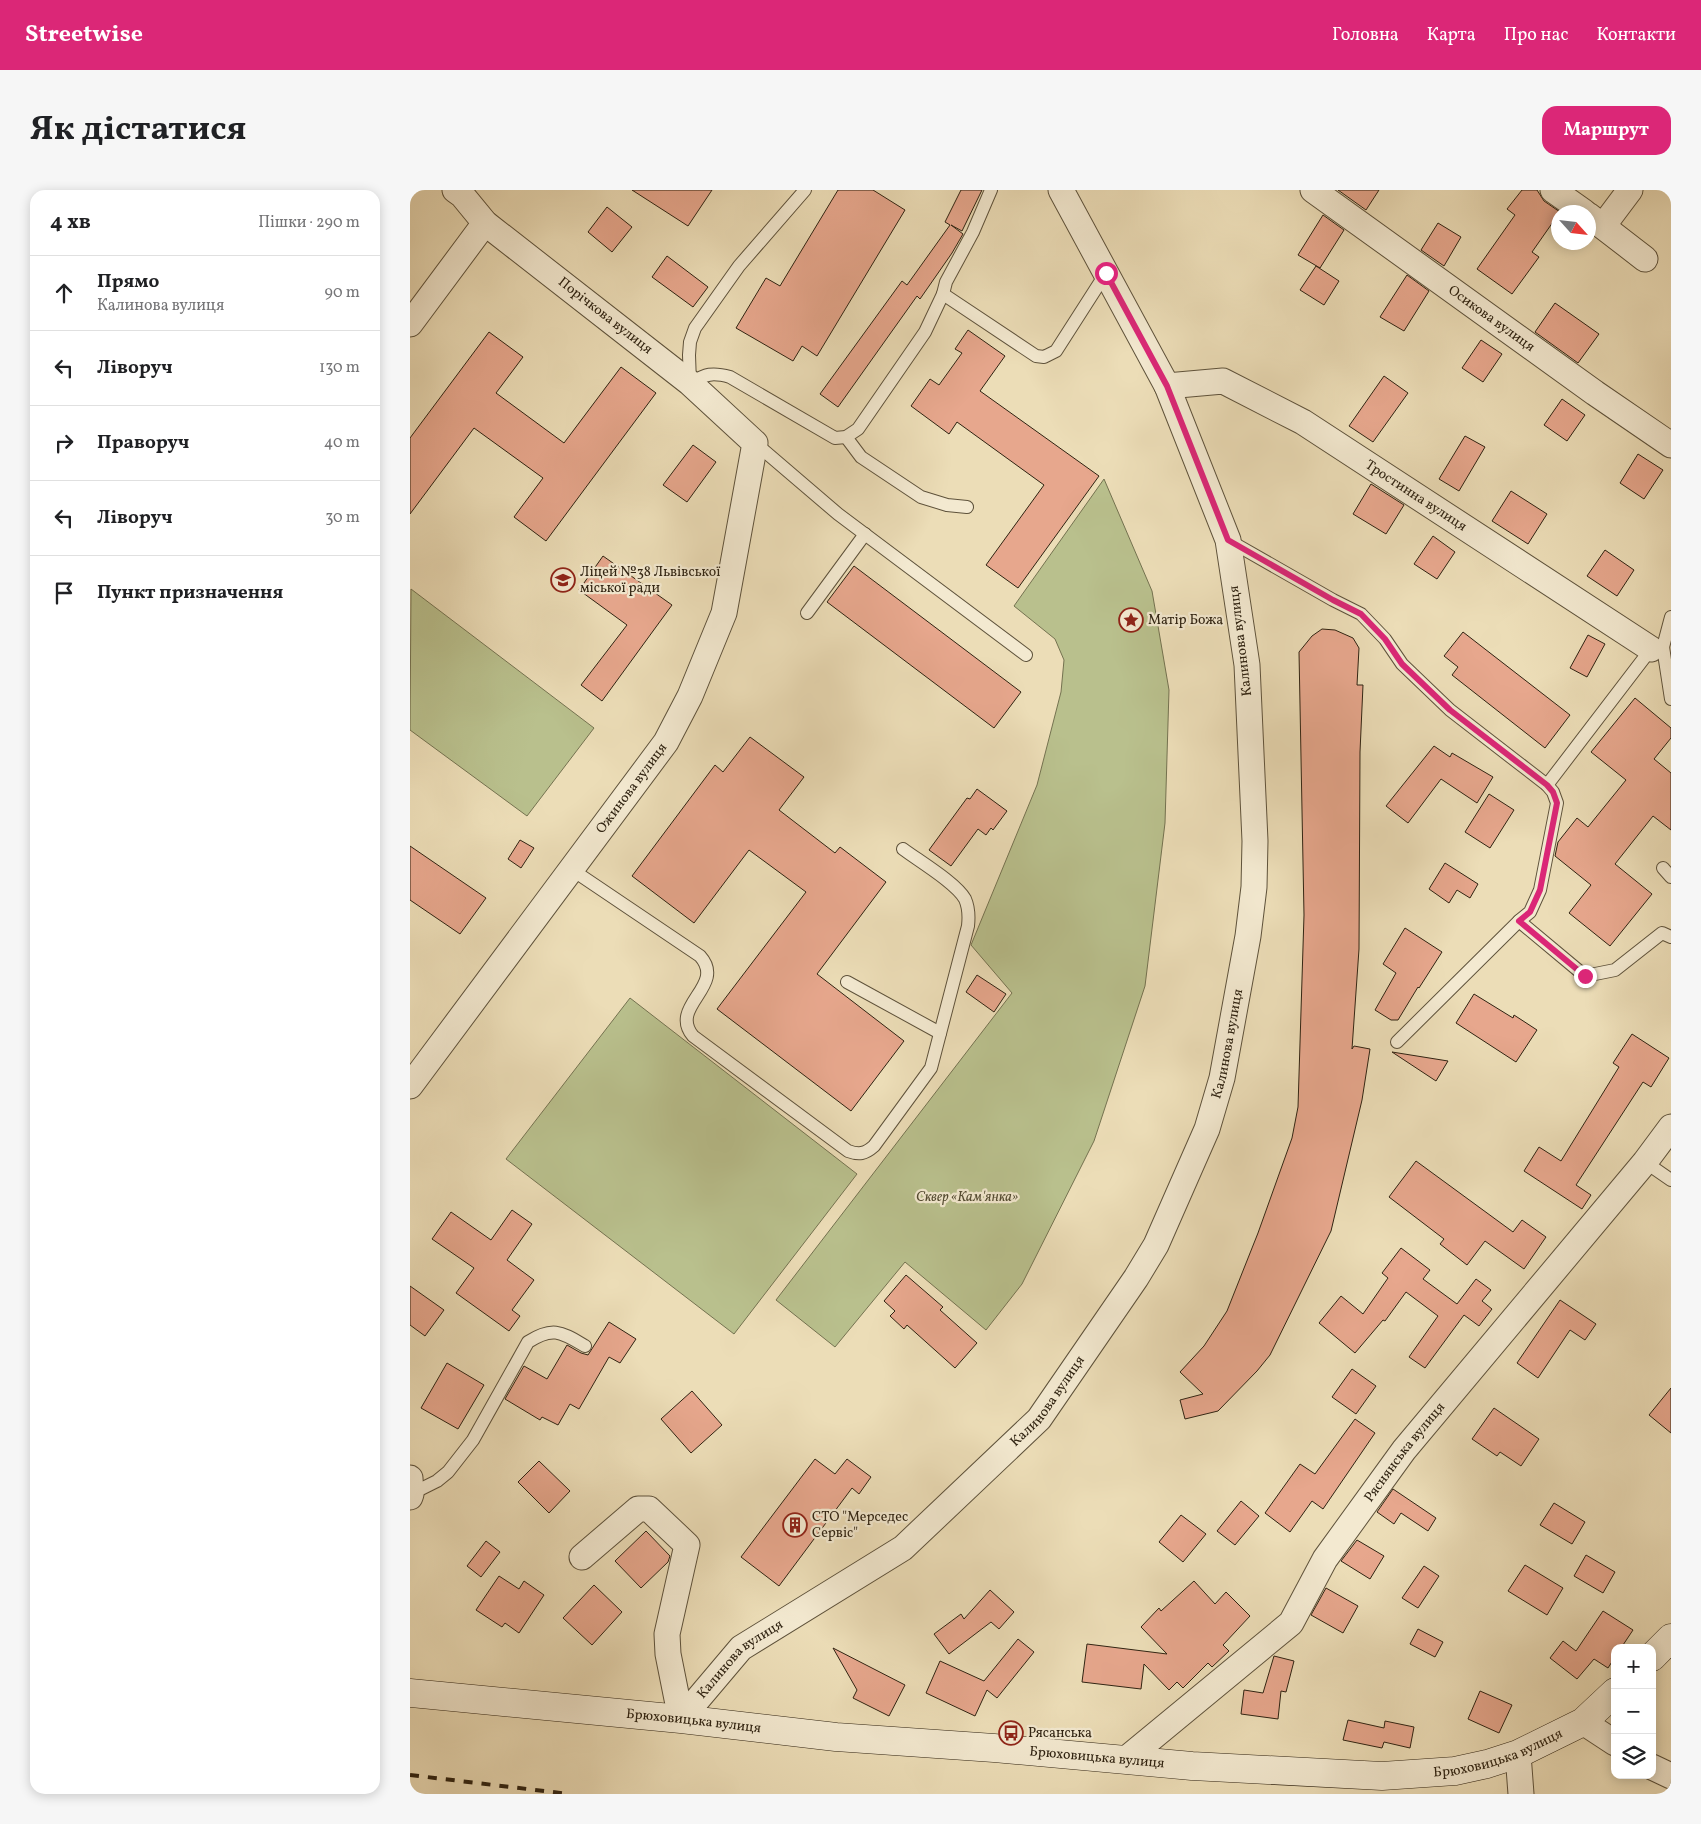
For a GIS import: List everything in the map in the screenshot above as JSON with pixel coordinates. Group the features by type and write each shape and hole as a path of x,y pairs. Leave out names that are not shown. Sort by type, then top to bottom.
{"main road":[{"path":"1656,1653 1671,1638"},
{"name":"Брюховицька вулиця","path":"410,1693 680,1719 836,1737 1257,1770 1382,1776 1456,1771 1518,1754 1583,1722 1611,1696"}],"street":[{"name":"Порічкова вулиця","path":"456,190 486,223 690,383 755,444"},
{"name":"Калинова вулиця","path":"680,1719 740,1648 903,1548 1040,1419 1136,1278 1156,1245 1207,1129 1222,1078 1248,936 1254,887 1255,841 1247,665 1228,540 1167,386 1061,190"},
{"name":"Осикова вулиця","path":"1313,190 1595,393 1671,445"},
{"path":"1553,190 1574,205"},
{"path":"1596,215 1630,190"},
{"path":"1596,221 1644,259"},
{"path":"410,324 486,223"},
{"name":"Тростинна вулиця","path":"1167,386 1223,381 1302,422 1657,648"},
{"name":"Ожинова вулиця","path":"410,1086 666,742 690,696 724,613 755,444"},
{"name":"Ряснянська вулиця","path":"1125,1760 1291,1623 1325,1559 1404,1450 1645,1162 1671,1127"},
{"path":"582,1557 638,1508 650,1509 687,1545 667,1634 668,1654 680,1719"},
{"path":"1583,1722 1611,1740"},
{"path":"1518,1754 1520,1794"},
{"path":"1656,1769 1671,1776"}],"lane":[{"path":"805,190 739,266 695,328 690,342 690,383 707,374 719,374 730,377 835,438 846,437 858,429 925,332 943,294 946,282 973,232 991,190"},
{"path":"943,294 1036,356 1044,357 1056,351 1106,273"},
{"path":"846,437 861,457 921,497 947,505 967,507"},
{"path":"755,444 838,514 1026,656"},
{"path":"807,613 865,534"},
{"path":"1228,540 1361,614 1385,639 1402,664 1450,710 1547,785 1553,792 1557,803 1540,890 1530,912 1397,1042"},
{"path":"1547,785 1657,648 1671,617"},
{"path":"1657,648 1671,698"},
{"path":"571,869 700,956 706,963 709,972 706,981 685,1020 687,1030 693,1036 848,1151 857,1154 867,1153 874,1146 931,1068 968,926 969,911 964,897 902,849"},
{"path":"1519,921 1585,976 1615,970 1662,933 1671,937"},
{"path":"847,982 940,1033"},
{"path":"1645,1162 1671,1180"},
{"path":"410,1490 437,1481 448,1472 473,1440 528,1342 540,1334 556,1332 563,1333 585,1346"}],"green space":[{"name":"Сквер «Кам'янка»","path":"1104,479 1152,591 1169,690 1165,823 1145,986 1094,1141 1022,1284 986,1330 905,1262 835,1347 776,1300 1012,993 971,945 1037,785 1061,692 1064,660 1055,639 1014,606"},
{"path":"411,589 594,728 527,816 410,730"},
{"path":"630,998 857,1174 734,1334 506,1159"}],"building":[{"path":"632,190 712,190 688,226"},
{"path":"838,190 873,190 905,210 817,356 802,346 793,361 736,328 766,278 780,286"},
{"path":"961,190 982,190 962,231 951,225 963,234 920,299 917,296 838,407 820,394 902,281 907,285 950,225 945,222"},
{"path":"1338,190 1379,190 1366,210"},
{"path":"1522,190 1537,190 1544,201 1551,206 1551,225 1532,252 1539,257 1512,294 1477,269 1515,215 1507,209"},
{"path":"607,207 632,227 612,252 588,232"},
{"path":"1323,215 1344,230 1320,268 1298,255"},
{"path":"1438,223 1461,237 1444,266 1421,250"},
{"path":"667,256 708,287 693,307 652,277"},
{"path":"1316,266 1339,281 1324,305 1300,290"},
{"path":"1407,275 1429,291 1404,331 1380,317"},
{"path":"1555,303 1599,334 1578,363 1535,332"},
{"path":"968,330 1005,356 980,391 1099,476 1018,588 986,565 1044,485 957,422 949,434 911,406 930,379 939,385 962,353 955,349"},
{"path":"489,332 523,357 496,393 564,443 621,367 656,393 546,541 514,517 543,478 474,428 410,514 410,438"},
{"path":"1481,340 1502,354 1483,382 1462,368"},
{"path":"1384,376 1408,393 1373,442 1349,426"},
{"path":"1562,399 1585,415 1567,441 1544,425"},
{"path":"1465,436 1485,447 1459,491 1439,479"},
{"path":"693,445 716,462 687,502 663,485"},
{"path":"1638,454 1663,470 1644,499 1620,483"},
{"path":"1371,484 1404,505 1386,534 1353,514"},
{"path":"1511,491 1547,514 1528,544 1492,521"},
{"path":"1433,536 1455,552 1437,579 1414,564"},
{"path":"1605,550 1634,570 1617,596 1587,576"},
{"path":"603,556 672,605 602,701 581,685 627,625 579,590"},
{"path":"854,566 1021,692 994,728 827,602"},
{"path":"1322,629 1335,630 1353,638 1359,648 1357,685 1363,685 1360,752 1359,949 1352,1049 1354,1046 1370,1049 1362,1100 1331,1231 1270,1355 1218,1411 1185,1419 1180,1400 1203,1394 1180,1372 1204,1346 1227,1311 1258,1233 1292,1138 1298,1107 1304,915 1299,652 1312,636"},
{"path":"1463,632 1570,715 1545,748 1452,675 1458,667 1444,656"},
{"path":"1588,635 1605,644 1587,677 1570,668"},
{"path":"1635,698 1671,728 1671,738 1654,759 1671,773 1671,830 1653,816 1615,864 1652,894 1610,946 1569,913 1591,885 1555,856 1558,842 1577,818 1588,827 1626,780 1591,752"},
{"path":"750,737 804,777 779,810 835,853 840,847 886,882 817,974 904,1041 851,1111 717,1009 806,892 749,850 694,923 632,876 715,765 723,772"},
{"path":"1434,746 1450,757 1452,753 1493,777 1477,803 1441,779 1408,823 1386,806"},
{"path":"977,789 1007,811 993,830 991,828 986,835 978,829 951,866 929,850 967,798 970,799"},
{"path":"1489,794 1514,810 1490,848 1465,832"},
{"path":"520,840 534,848 521,868 508,859"},
{"path":"410,846 486,898 460,934 410,900"},
{"path":"1445,863 1478,884 1470,898 1457,890 1449,903 1429,889"},
{"path":"1405,928 1442,952 1398,1020 1391,1020 1375,1010 1396,973 1383,964"},
{"path":"977,975 1006,994 994,1012 966,992"},
{"path":"1474,994 1513,1018 1514,1015 1537,1030 1516,1062 1456,1023"},
{"path":"1632,1034 1669,1058 1651,1087 1643,1082 1576,1185 1591,1195 1582,1209 1524,1171 1539,1147 1561,1161 1619,1067 1613,1063"},
{"path":"1392,1052 1448,1061 1436,1081"},
{"path":"1416,1161 1513,1232 1522,1220 1546,1237 1524,1269 1485,1241 1467,1265 1440,1244 1444,1239 1389,1197"},
{"path":"512,1210 532,1224 507,1260 534,1280 512,1310 520,1316 509,1331 456,1293 474,1268 432,1239 451,1212 491,1240"},
{"path":"1401,1248 1430,1270 1423,1279 1457,1304 1476,1279 1491,1290 1482,1301 1492,1309 1479,1326 1464,1315 1425,1368 1409,1357 1438,1316 1406,1292 1385,1321 1383,1320 1355,1353 1319,1323 1341,1296 1363,1314 1388,1278 1382,1273"},
{"path":"906,1275 943,1307 940,1310 977,1343 955,1368 907,1325 904,1329 890,1316 895,1311 884,1301"},
{"path":"410,1286 444,1310 425,1336 410,1325"},
{"path":"1560,1300 1596,1324 1585,1340 1570,1330 1538,1378 1517,1363"},
{"path":"609,1322 636,1339 620,1363 609,1357 579,1409 570,1404 558,1425 542,1417 540,1420 505,1399 524,1366 547,1379 567,1345 588,1355"},
{"path":"447,1363 484,1385 458,1429 421,1408"},
{"path":"1352,1369 1376,1386 1356,1414 1332,1397"},
{"path":"1671,1388 1671,1433 1649,1415"},
{"path":"692,1391 722,1425 691,1453 661,1419"},
{"path":"1494,1408 1539,1439 1521,1466 1500,1452 1497,1456 1472,1439"},
{"path":"1355,1419 1375,1433 1323,1509 1312,1501 1290,1532 1265,1513 1300,1464 1315,1474"},
{"name":"СТО \"Мерседес Сервіс\"","path":"815,1459 835,1474 847,1459 871,1477 859,1494 852,1488 779,1586 741,1557"},
{"path":"539,1461 570,1491 549,1513 518,1482"},
{"path":"1393,1489 1436,1518 1428,1531 1401,1513 1394,1524 1377,1512"},
{"path":"1241,1501 1259,1516 1235,1545 1217,1531"},
{"path":"1554,1503 1585,1522 1572,1544 1540,1525"},
{"path":"1181,1515 1206,1534 1183,1562 1159,1542"},
{"path":"646,1531 670,1556 668,1562 641,1588 615,1561"},
{"path":"1357,1540 1384,1556 1370,1579 1341,1561"},
{"path":"486,1541 500,1552 481,1577 467,1566"},
{"path":"1586,1555 1615,1572 1603,1593 1574,1576"},
{"path":"1525,1565 1563,1588 1547,1615 1508,1591"},
{"path":"1424,1566 1439,1576 1418,1608 1402,1598"},
{"path":"499,1576 519,1589 524,1581 544,1595 519,1633 505,1623 502,1627 476,1610"},
{"path":"1194,1581 1215,1604 1226,1592 1250,1616 1223,1645 1229,1651 1212,1667 1208,1663 1183,1688 1177,1682 1169,1690 1144,1664 1141,1689 1082,1682 1087,1644 1167,1654 1141,1627 1159,1608 1161,1611"},
{"path":"594,1585 622,1612 592,1645 563,1618"},
{"path":"1326,1588 1358,1606 1343,1633 1311,1615"},
{"path":"990,1590 1014,1612 999,1629 991,1622 949,1654 934,1634 961,1614 964,1619"},
{"path":"1603,1611 1633,1630 1624,1644 1611,1644 1611,1663 1608,1668 1594,1659 1577,1679 1550,1658 1563,1641 1576,1651"},
{"path":"1418,1629 1443,1642 1435,1657 1410,1644"},
{"path":"1018,1639 1034,1652 997,1698 987,1690 975,1716 926,1693 940,1661 984,1681"},
{"path":"833,1648 905,1685 889,1716 853,1698 857,1690"},
{"path":"1274,1656 1294,1661 1286,1692 1281,1691 1278,1719 1241,1714 1244,1690 1263,1693"},
{"path":"1480,1691 1512,1705 1499,1733 1468,1719"},
{"path":"1348,1720 1384,1728 1385,1721 1414,1727 1410,1748 1384,1742 1382,1748 1343,1740"}],"railway":[{"path":"410,1775 569,1794"}],"place":[{"name":"Ліцей №38 Львівської міської ради","path":"563,580"},
{"name":"Матір Божа","path":"1131,620"},
{"name":"СТО \"Мерседес Сервіс\"","path":"795,1525"},
{"name":"Рясанська","path":"1011,1733"}],"route":[{"path":"1106,273 1167,386 1228,540 1361,614 1385,639 1402,664 1450,710 1547,785 1553,792 1557,803 1540,890 1530,912 1519,921 1585,976"}]}
